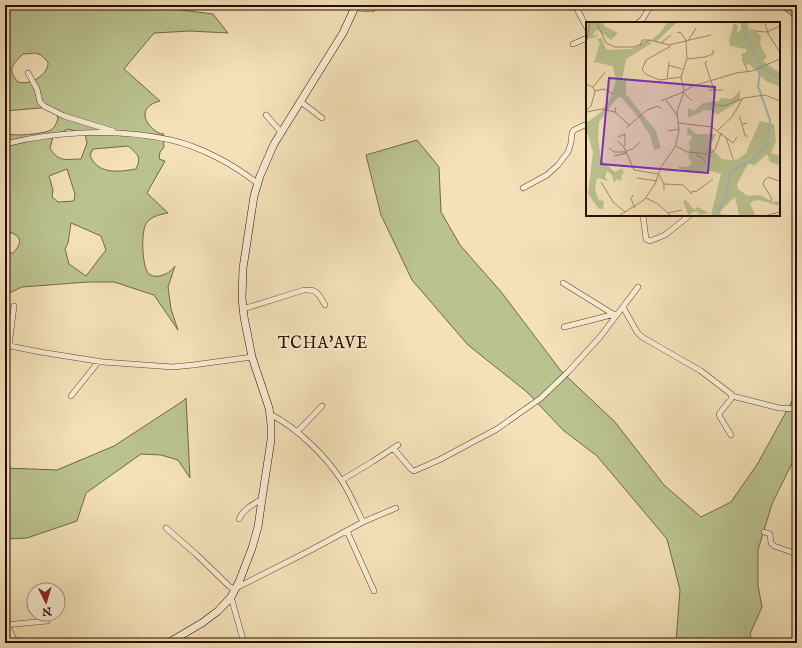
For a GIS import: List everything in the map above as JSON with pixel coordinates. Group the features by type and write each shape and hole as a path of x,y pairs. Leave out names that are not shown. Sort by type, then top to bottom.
{"street":[{"path":"575,5 586,26"},
{"path":"639,22 651,5"},
{"path":"168,643 202,623 218,611 231,597 252,548 258,527 271,440 270,414 252,357 243,309 242,285 243,268 258,183 266,162 281,132 343,33 353,6 372,9"},
{"path":"574,44 586,38"},
{"path":"28,73 37,89 40,102 44,106 64,116 118,132 171,140 194,147 220,160 258,183"},
{"path":"301,102 322,118"},
{"path":"266,115 281,132"},
{"path":"523,188 547,175 558,165 568,152 574,130 586,124"},
{"path":"5,144 25,139 118,132"},
{"path":"643,216 646,239 650,241 665,235 689,216"},
{"path":"563,283 615,314"},
{"path":"393,448 411,470 414,471 439,460 497,429 524,411 552,388 600,337 615,314 623,307 638,287"},
{"path":"243,309 313,289 317,292 325,305"},
{"path":"14,306 7,346 100,361 174,367 252,357"},
{"path":"623,307 637,332 642,337 701,371 717,382 732,396 779,408 797,409"},
{"path":"564,327 615,314"},
{"path":"71,396 100,361"},
{"path":"731,435 719,414 732,396"},
{"path":"297,432 322,406"},
{"path":"270,414 280,419 297,432 311,445 342,480 363,522"},
{"path":"342,480 398,444"},
{"path":"239,519 244,510 262,499"},
{"path":"166,528 229,586 236,588 363,522 396,508"},
{"path":"347,531 374,591"},
{"path":"764,532 770,534 771,543 774,546 797,554"},
{"path":"231,597 244,643"},
{"path":"16,643 6,625 37,622"}],"green space":[{"path":"160,5 165,8 213,14 228,33 190,31 154,33 124,69 160,101 152,104 148,108 145,112 145,117 147,122 155,131 161,134 163,133 164,147 160,152 159,159 165,161 147,193 168,213 152,218 145,225 143,255 146,269 151,275 163,275 175,266 168,287 171,309 178,330 154,295 114,282 88,282 22,287 5,295 5,253 13,253 18,246 19,238 13,233 8,233 5,237 5,133 20,135 49,131 56,124 58,119 56,112 51,107 5,111 5,6","holes":["36,53 41,55 48,62 42,75 33,81 22,83 18,82 15,78 12,67 23,54","68,129 85,134 87,143 81,159 63,159 53,153 50,148 53,137","128,146 138,156 138,165 136,169 123,171 109,171 103,169 93,161 90,155 93,149","67,169 75,194 74,201 58,202 52,197 53,190 49,176","71,223 101,236 106,250 86,276 69,264 65,249 68,243"]},
{"path":"778,5 797,5 797,20"},
{"path":"417,140 439,167 441,212 460,245 502,293 561,371 615,422 664,485 701,517 731,502 758,463 797,392 797,453 772,504 758,550 758,586 762,607 750,634 753,643 700,643 700,638 676,642 680,590 667,539 597,456 563,430 527,392 468,345 412,280 381,215 366,155"},
{"path":"186,398 190,478 178,460 161,455 141,454 86,493 77,521 27,538 5,539 5,468 57,470 114,446"}],"district":[{"name":"TCHA'AVE","path":"323,344"}]}
